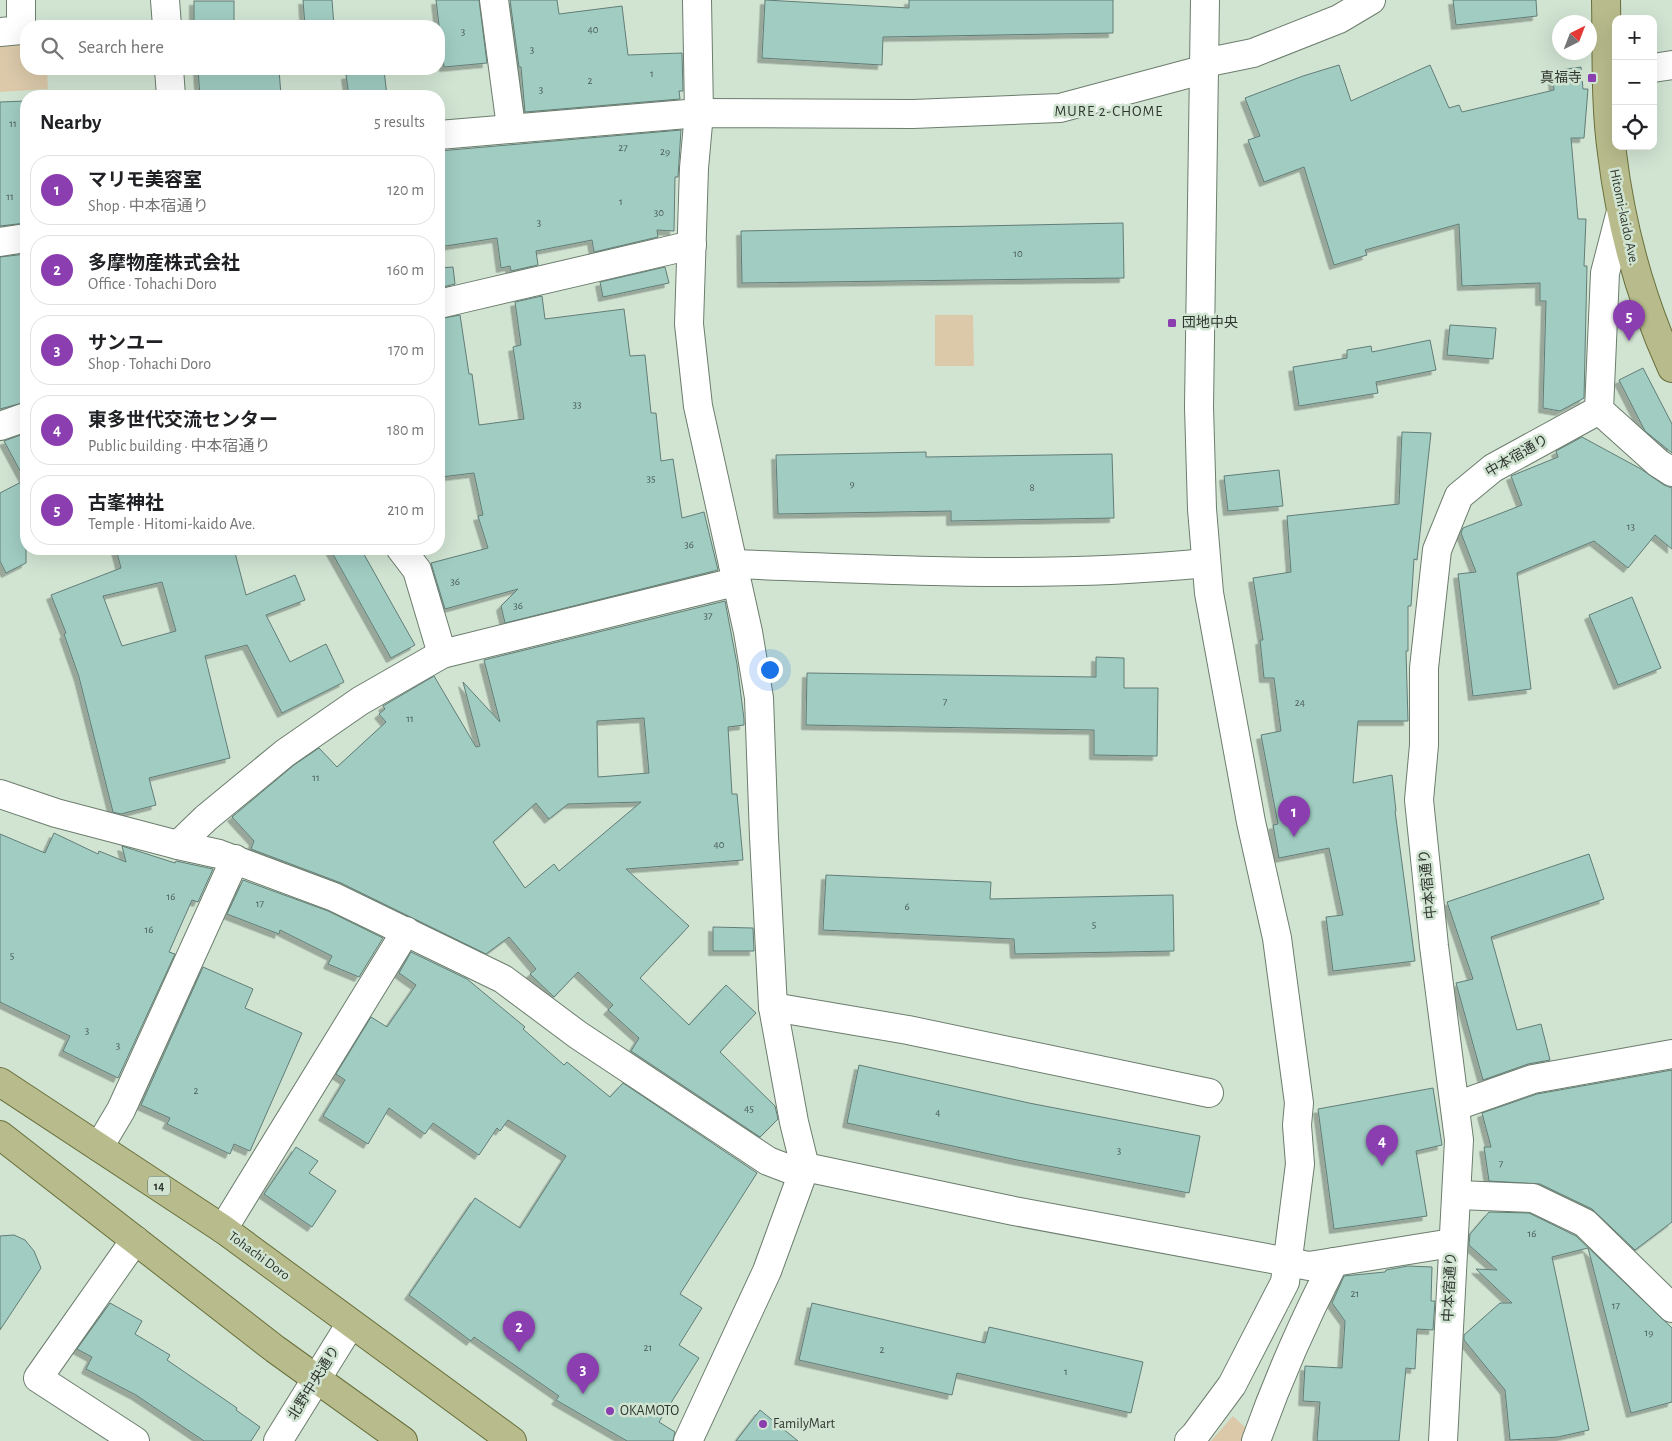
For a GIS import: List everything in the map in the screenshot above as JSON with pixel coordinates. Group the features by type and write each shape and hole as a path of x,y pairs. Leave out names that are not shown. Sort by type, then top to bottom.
{"main road":[{"name":"Hitomi-kaido Ave.","path":"1606,0 1612,74 1611,151 1620,211 1635,271 1656,334 1672,368"},
{"name":"Tohachi Doro","path":"0,1082 222,1229 350,1325 512,1441"},
{"path":"0,1135 267,1344 403,1441"}],"street":[{"path":"21,20 22,0"},
{"path":"165,0 167,20"},
{"path":"494,0 511,127"},
{"path":"688,1441 767,1271 787,1223 804,1170 773,1007 759,698 748,632 698,406 689,324 694,168 699,113 697,0"},
{"path":"1189,1441 1195,1436 1232,1384 1285,1282 1300,1164 1297,1125 1299,1103 1277,938 1251,822 1209,593 1206,563 1199,407 1205,0"},
{"path":"445,134 511,127 699,113 913,114 1060,108 1253,53 1339,19 1371,0"},
{"path":"0,32 20,30"},
{"path":"1657,67 1672,65"},
{"path":"170,75 171,90"},
{"path":"1620,211 1605,273 1599,410 1658,463 1672,472"},
{"path":"0,242 20,239"},
{"path":"445,303 692,245"},
{"name":"中本宿通り","path":"1443,1441 1452,1243 1458,1195 1459,1140 1434,946 1419,800 1424,745 1424,668 1437,550 1458,496 1493,468 1599,410"},
{"path":"0,426 20,419"},
{"path":"406,555 417,570 442,654"},
{"path":"178,845 213,812 285,753 360,702 442,654 734,573 1048,572 1206,563"},
{"path":"0,794 56,813 235,859 334,897 406,931 503,979 578,1034 768,1161 804,1170 1014,1211 1309,1266 1452,1243"},
{"path":"99,1147 121,1110 235,859"},
{"path":"222,1229 406,931"},
{"path":"773,1007 908,1030 1209,1093"},
{"path":"1456,1106 1533,1079 1672,1054"},
{"path":"1458,1195 1533,1198 1585,1223 1672,1308"},
{"path":"135,1240 38,1378 135,1441"},
{"path":"1256,1441 1273,1392 1305,1319 1334,1262"},
{"name":"北野中央通り","path":"278,1441 350,1325"}],"shaded area":[{"path":"20,36 20,75 47,75 48,89 0,92 0,38"},
{"path":"935,315 973,315 974,366 935,366"},
{"path":"1233,1416 1247,1429 1241,1441 1211,1441"}],"building":[{"path":"303,0 332,0 334,20 305,20"},
{"path":"436,0 479,0 487,63 445,67 445,20 438,20"},
{"path":"510,0 557,0 559,14 622,6 628,55 682,53 683,91 679,91 680,99 525,112 521,67 519,67"},
{"path":"765,0 909,8 909,0 1113,0 1113,33 883,37 882,65 762,58"},
{"path":"1453,0 1536,0 1537,16 1456,25"},
{"path":"194,1 234,1 234,20 194,20"},
{"path":"1339,65 1351,101 1430,65 1449,108 1459,105 1462,112 1554,90 1552,71 1581,67 1583,89 1588,89 1584,138 1571,138 1578,219 1586,219 1584,266 1587,266 1584,398 1560,411 1543,408 1546,301 1540,301 1540,283 1462,286 1459,224 1365,250 1367,255 1334,265 1304,167 1264,182 1248,140 1260,136 1245,98 1303,76"},
{"path":"198,75 279,75 281,90 200,90"},
{"path":"346,75 385,75 386,90 348,90"},
{"path":"20,101 20,224 0,226 0,102"},
{"path":"681,130 678,177 675,177 674,231 657,230 658,237 594,252 592,240 536,251 538,265 511,271 510,266 501,268 497,238 445,246 445,150"},
{"path":"1123,223 1124,278 742,283 741,231"},
{"path":"20,255 20,404 0,409 0,257"},
{"path":"453,267 455,284 445,286 445,268"},
{"path":"665,267 669,283 603,297 600,282"},
{"path":"542,296 545,319 624,309 630,356 645,355 651,413 656,413 661,461 673,459 682,518 704,512 718,570 505,623 501,606 518,589 445,609 431,563 488,548 478,516 483,515 474,473 445,477 445,318 460,315 469,374 472,374 479,425 524,419 513,347 521,345 515,302"},
{"path":"1450,325 1496,328 1493,359 1447,355"},
{"path":"1430,340 1436,370 1376,382 1378,393 1299,406 1293,367 1347,358 1347,350 1371,346 1372,352"},
{"path":"1643,368 1672,424 1672,453 1645,431 1619,380"},
{"path":"1402,432 1431,433 1417,560 1414,559 1411,606 1408,606 1408,651 1406,651 1408,721 1358,721 1353,783 1392,775 1415,961 1333,971 1326,917 1343,915 1329,848 1279,858 1273,825 1278,824 1261,735 1281,731 1274,678 1264,678 1260,640 1263,640 1253,578 1291,572 1287,516 1399,504"},
{"path":"20,435 20,471 4,441"},
{"path":"1582,437 1672,488 1672,549 1655,535 1628,568 1594,541 1517,573 1531,689 1473,696 1458,574 1476,572 1461,533 1463,528 1522,505 1511,476 1558,457 1556,451"},
{"path":"926,452 926,457 1112,454 1114,518 951,521 951,511 778,514 776,455"},
{"path":"1279,470 1283,506 1228,511 1224,476"},
{"path":"20,483 20,555 26,555 26,563 6,573 0,561 0,493"},
{"path":"118,555 236,555 246,595 295,575 305,600 266,615 290,662 326,644 344,682 282,713 247,645 205,656 230,758 149,778 156,805 121,814 113,812 79,677 64,634 66,633 51,595 121,568","holes":["162,582 176,631 122,646 103,596"]},
{"path":"333,555 364,555 415,645 391,658"},
{"path":"1632,597 1661,668 1618,685 1589,615"},
{"path":"725,601 737,664 744,719 744,725 728,727 732,794 737,794 743,860 626,869 689,926 640,978 689,1025 726,985 756,1013 720,1052 775,1106 778,1119 760,1137 631,1051 639,1038 608,1010 613,1005 578,972 554,997 530,974 536,969 509,937 486,954 341,883 251,849 254,841 232,817 294,765 319,748 337,767 386,722 379,714 385,709 383,706 434,676 476,747 480,746 463,682 500,722 484,660","holes":["644,718 649,773 598,777 597,721","641,802 559,871 554,864 525,888 493,842 536,803 549,819 568,804"]},
{"path":"1096,657 1124,658 1124,688 1158,688 1157,756 1094,755 1094,730 806,725 807,673 1096,677"},
{"path":"54,833 98,854 99,851 126,862 122,846 175,863 176,861 213,869 198,902 192,900 169,952 175,954 118,1078 63,1051 70,1036 0,1002 0,834 45,853"},
{"path":"1589,854 1604,899 1491,937 1517,1030 1541,1024 1550,1060 1528,1064 1483,1080 1456,983 1473,979 1447,902"},
{"path":"826,875 991,882 990,899 1173,895 1174,951 1015,954 1014,939 823,930"},
{"path":"243,880 328,911 383,938 359,977 328,964 332,956 280,930 279,934 227,914"},
{"path":"713,927 753,928 754,951 713,951"},
{"path":"411,952 467,979 525,1027 523,1029 564,1065 567,1062 610,1097 623,1083 757,1173 680,1294 702,1308 679,1345 699,1358 659,1422 675,1432 673,1441 627,1441 556,1400 559,1396 474,1337 471,1341 409,1295 475,1198 520,1228 566,1156 508,1120 500,1131 497,1128 479,1155 433,1123 425,1134 389,1108 368,1144 323,1116 345,1080 336,1074 371,1017 387,1027 416,985 399,973"},
{"path":"203,967 253,989 245,1008 302,1033 250,1151 234,1144 230,1154 167,1124 170,1118 141,1105"},
{"path":"859,1065 1029,1103 1200,1136 1189,1193 1017,1160 847,1123"},
{"path":"1672,1070 1672,1222 1635,1250 1592,1209 1540,1184 1489,1181 1484,1147 1491,1147 1482,1113 1537,1094"},
{"path":"1433,1088 1442,1145 1416,1151 1427,1216 1334,1229 1318,1109"},
{"path":"296,1147 318,1161 309,1173 336,1191 312,1227 264,1194"},
{"path":"1489,1212 1529,1213 1576,1236 1672,1328 1672,1402 1631,1413 1588,1248 1552,1257 1589,1430 1558,1437 1510,1440 1505,1390 1464,1340 1464,1335 1500,1303 1512,1303 1476,1269 1497,1270 1469,1245 1470,1234"},
{"path":"14,1235 25,1240 34,1251 41,1268 0,1330 0,1236"},
{"path":"1408,1266 1432,1267 1431,1301 1435,1301 1433,1330 1417,1329 1415,1369 1406,1368 1399,1441 1317,1441 1320,1402 1303,1401 1305,1366 1342,1368 1345,1321 1332,1303 1344,1276 1385,1272 1386,1270"},
{"path":"110,1303 142,1321 135,1334 170,1355 167,1360 237,1408 236,1410 260,1427 251,1441 204,1441 136,1395 86,1369 92,1357 77,1349"},
{"path":"812,1303 985,1343 989,1327 1143,1362 1131,1413 957,1373 952,1395 799,1360"},
{"name":"FamilyMart","path":"760,1410 798,1441 736,1441"}],"place":[{"name":"真福寺","path":"1592,78"},
{"name":"団地中央","path":"1172,323"},
{"name":"古峯神社","path":"1629,341"},
{"name":"マリモ美容室","path":"1294,837"},
{"name":"東多世代交流センター","path":"1382,1166"},
{"name":"多摩物産株式会社","path":"519,1352"},
{"name":"サンユー","path":"583,1394"},
{"name":"OKAMOTO","path":"610,1411"},
{"name":"FamilyMart","path":"763,1424"}],"district":[{"name":"MURE 2-CHOME","path":"1109,111"}]}
